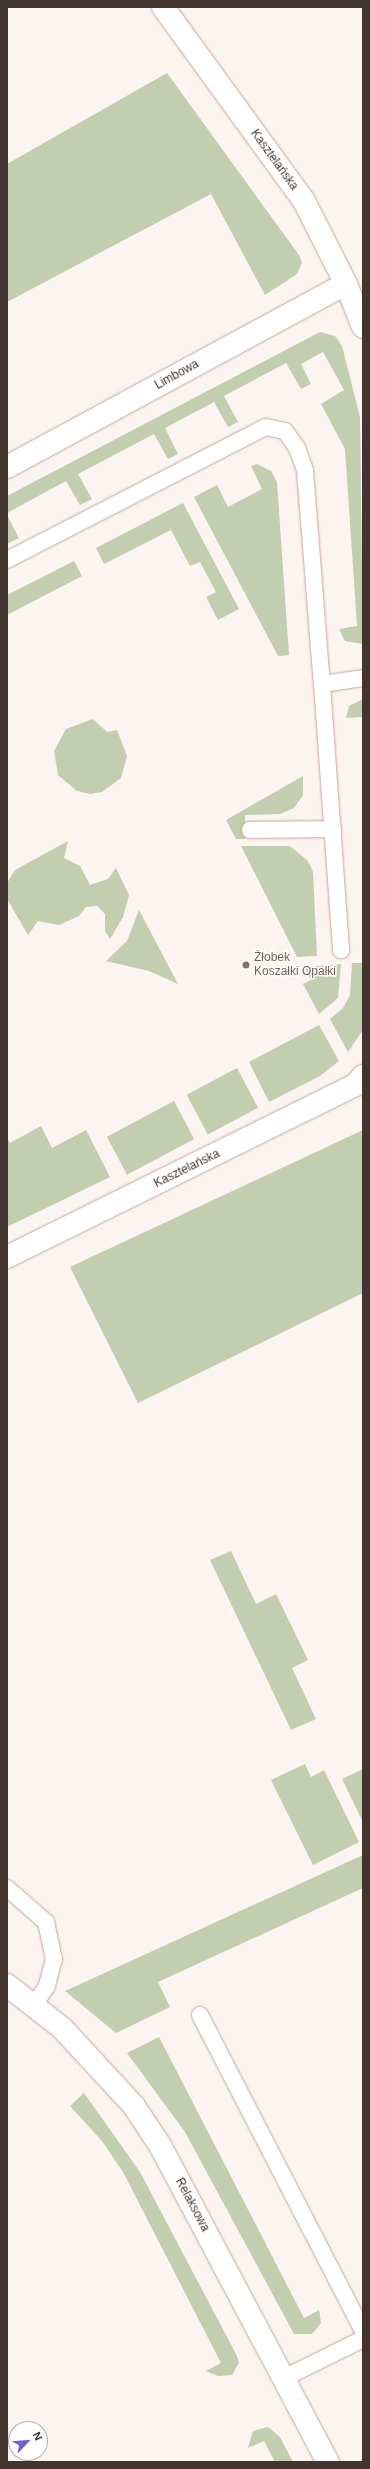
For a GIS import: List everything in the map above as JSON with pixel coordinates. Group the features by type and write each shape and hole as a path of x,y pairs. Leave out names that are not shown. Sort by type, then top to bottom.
{"street":[{"name":"Kasztelańska","path":"163,7 304,201 346,284 363,326"},
{"name":"Limbowa","path":"7,466 346,284"},
{"name":"Kasztelańska","path":"7,1257 355,1085 363,1076"},
{"name":"Relaksowa","path":"7,1985 35,2004 94,2060 134,2106 161,2147 328,2462"}],"lane":[{"path":"7,560 266,427 285,431 297,448 305,470 341,950"},
{"path":"322,684 363,678"},
{"path":"250,830 333,829"},
{"path":"7,1888 46,1922 54,1959 47,1986 35,2004"},
{"path":"200,2015 363,2331"},
{"path":"284,2378 363,2339"}],"green space":[{"path":"167,73 299,255 302,263 297,274 265,295 211,194 7,302 7,164"},
{"path":"320,332 335,336 342,346 360,417 363,644 345,641 339,629 357,626 345,449 321,404 344,390 323,352 301,364 311,384 301,389 286,363 224,396 238,422 228,427 214,402 165,428 178,454 168,459 154,434 78,474 92,499 80,505 66,481 7,513 7,496"},
{"path":"257,464 271,471 277,482 289,655 278,656 194,497 217,485 228,507 262,489 251,466"},
{"path":"183,503 239,609 218,620 206,597 216,592 200,562 190,566 171,530 104,564 96,548"},
{"path":"7,515 19,538 7,544"},
{"path":"74,561 82,576 7,615 7,595"},
{"path":"363,699 363,731 362,717 346,718 349,706"},
{"path":"93,719 107,732 117,730 127,756 121,778 102,792 90,794 77,791 58,775 54,751 66,729"},
{"path":"303,776 303,795 294,808 280,814 245,815 245,839 236,839 226,820"},
{"path":"68,841 64,858 80,866 90,885 108,879 116,868 129,895 123,917 110,939 105,931 105,914 97,906 86,907 79,916 59,925 38,921 28,935 7,899 7,883 15,870"},
{"path":"241,846 290,846 308,861 313,872 317,956 297,957"},
{"path":"139,910 178,984 149,971 106,961 127,941"},
{"path":"352,963 363,963 363,1030 348,1052 330,1019 343,1008 350,995"},
{"path":"341,964 338,998 319,1014 303,984 311,980 304,967"},
{"path":"319,1025 339,1061 320,1076 269,1102 249,1062"},
{"path":"237,1068 258,1108 208,1134 187,1095"},
{"path":"174,1101 194,1139 127,1175 107,1137"},
{"path":"41,1126 52,1148 86,1130 110,1177 7,1227 7,1138 10,1143"},
{"path":"363,1130 363,1293 138,1403 70,1267"},
{"path":"231,1551 256,1604 276,1594 308,1660 292,1668 316,1719 291,1730 210,1560"},
{"path":"305,1764 311,1777 324,1770 359,1842 313,1865 271,1780"},
{"path":"363,1769 363,1822 342,1779"},
{"path":"363,1855 363,1888 158,1982 170,2007 116,2033 65,1991"},
{"path":"159,2037 304,2318 319,2310 321,2323 312,2334 294,2334 185,2132 127,2053"},
{"path":"84,2093 140,2172 236,2354 239,2363 232,2375 218,2376 206,2371 221,2363 123,2172 102,2141 70,2106"},
{"path":"268,2427 280,2437 293,2462 275,2462 264,2441 248,2448 253,2431"}],"place":[{"name":"Żłobek Koszałki Opałki","path":"246,965"}]}
